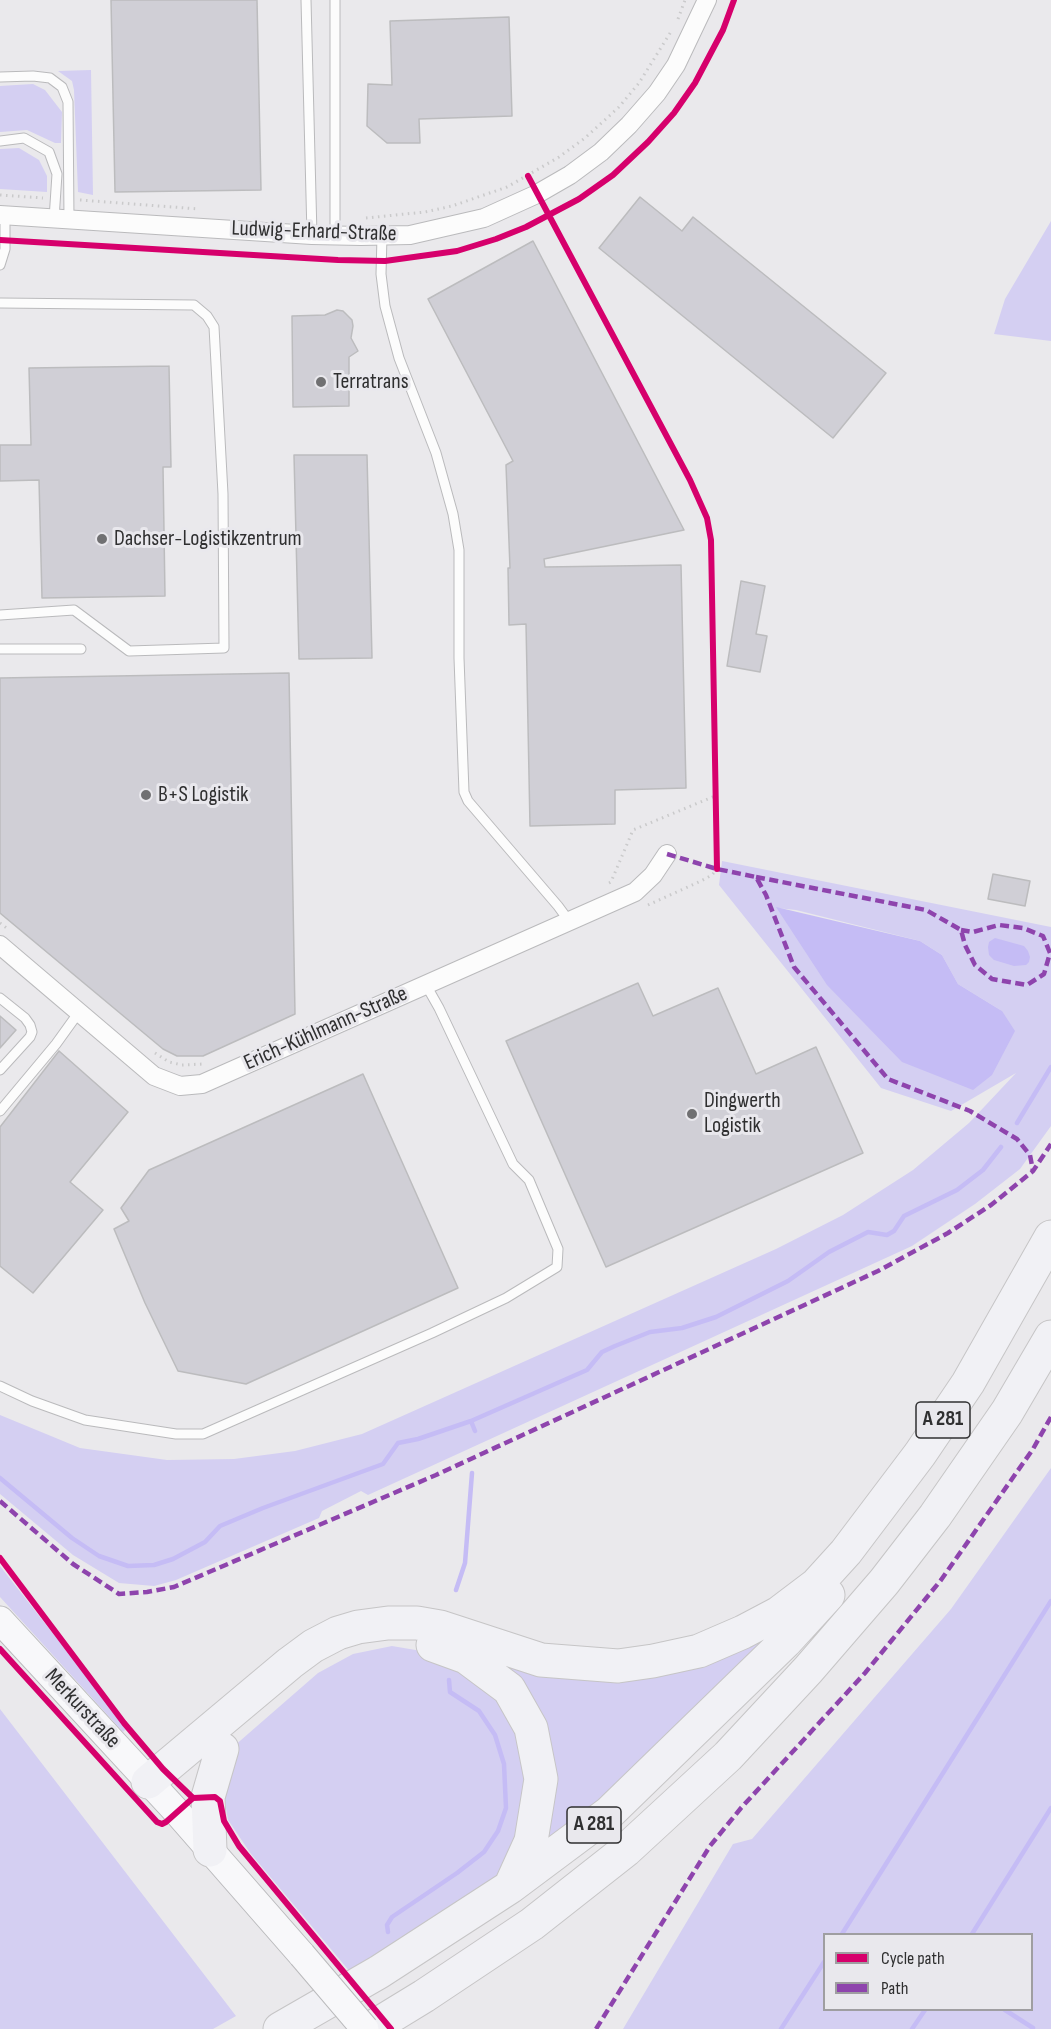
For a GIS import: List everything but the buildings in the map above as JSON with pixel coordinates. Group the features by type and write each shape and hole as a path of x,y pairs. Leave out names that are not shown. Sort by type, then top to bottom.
{"highway":[{"name":"A 281","path":"280,2029 379,1972 510,1887 609,1813 785,1642 832,1590 846,1552 920,1454 968,1383 1051,1237"},
{"name":"A 281","path":"367,2029 424,1996 532,1924 626,1850 729,1756 884,1582 935,1516 1007,1412 1051,1337"},
{"path":"156,1790 290,1663 338,1633 358,1627 388,1623 417,1623 541,1660 618,1666 653,1661 699,1651 779,1613 816,1585 846,1552"},
{"path":"156,1790 178,1783 222,1749 310,1673 335,1656 368,1644 414,1642 440,1647 466,1657 509,1689 531,1728 541,1779 531,1841 510,1887"},
{"path":"210,1850 208,1797 222,1749"},
{"path":"393,2029 399,2026 424,1996"}],"street":[{"name":"Ludwig-Erhard-Straße","path":"3,215 312,235 334,228 382,236 410,235 484,218 537,194 570,175 601,152 629,125 657,93 676,65 700,19 707,0"},
{"name":"Erich-Kühlmann-Straße","path":"4,937 79,1012 154,1076 180,1086 202,1084 635,892 653,875 667,855"},
{"name":"Merkurstraße","path":"0,1620 210,1850 367,2029"}],"lane":[{"path":"306,0 312,235"},
{"path":"334,228 335,0"},
{"path":"0,77 50,78 62,87 68,102 69,199 62,219"},
{"path":"0,141 24,138 49,152 57,174 56,199 62,219"},
{"path":"0,265 5,249 3,215"},
{"path":"382,236 381,274 385,306 399,358 436,453 453,514 459,550 459,658 464,792 468,801 552,898 568,921"},
{"path":"0,303 194,305 207,316 214,327 223,494 224,648 129,651 74,610 0,615"},
{"path":"0,649 81,649"},
{"path":"0,1386 32,1401 85,1420 176,1434 202,1434 432,1333 506,1298 557,1267 558,1249 529,1180 513,1164 426,985"},
{"path":"0,998 25,1018 32,1032 0,1070"},
{"path":"0,1111 56,1044 79,1012"}],"path":[{"path":"334,228 373,216 425,212 452,206 507,187 560,158 605,121 639,83 659,54 685,0"},
{"path":"0,195 56,199"},
{"path":"69,199 204,210"},
{"path":"601,887 611,882 633,830 715,796"},
{"path":"0,923 4,937"},
{"path":"148,1047 169,1062 197,1065 210,1062"}],"shaded area":[{"path":"91,70 93,195 78,192 74,90 72,81 58,71"},
{"path":"33,84 45,90 62,112 61,143 55,143 27,130 0,132 0,86"},
{"path":"19,148 39,160 47,176 47,192 0,189 0,149"},
{"path":"1051,221 1051,341 994,334 1005,299"},
{"path":"722,861 1051,927 1051,1126 1020,1169 975,1204 912,1246 368,1495 361,1491 322,1511 319,1518 176,1580 154,1586 119,1583 73,1555 0,1494 0,1415 80,1448 167,1460 234,1459 295,1451 362,1434 776,1249 843,1215 913,1170 969,1123 1016,1073 951,1111 881,1088 719,885","holes":["777,908 796,910 920,941 942,955 958,984 1002,1011"]},
{"path":"776,907 920,941 942,955 958,984 1002,1011 1015,1031 992,1075 973,1090 902,1062 827,985"},
{"path":"995,938 1024,946 1030,957 1029,962 1026,965 1014,966 994,960 989,955 988,947 989,942"},
{"path":"1051,1468 1051,2029 623,2029 733,1844 752,1839 951,1609"},
{"path":"0,1566 127,1728 123,1732 0,1597"},
{"path":"789,1618 608,1798 524,1865 546,1761 456,1643 556,1670"},
{"path":"392,1646 439,1654 510,1706 533,1792 506,1867 470,1898 351,1973 251,1854 228,1820 225,1802 220,1794 233,1747 318,1673 353,1654"},
{"path":"0,1709 236,2016 213,2029 0,2029"}],"waterway":[{"path":"1017,1123 1051,1067"},
{"path":"0,1478 72,1538 99,1556 128,1566 154,1565 173,1559 205,1542 220,1526 383,1464 398,1443 418,1439 471,1421 587,1370 602,1352 650,1332 682,1328 716,1317 788,1281 829,1252 868,1232 887,1235 894,1231 904,1216 957,1190 983,1170 1001,1147"},
{"path":"471,1421 475,1431"},
{"path":"456,1590 465,1563 472,1473"},
{"path":"843,1933 1051,1601"},
{"path":"388,1932 387,1925 392,1917 484,1852 498,1831 506,1808 504,1764 495,1735 479,1711 450,1692 449,1680"},
{"path":"973,1933 1051,1808"},
{"path":"781,2029 823,1964"},
{"path":"912,2029 924,2011"},
{"path":"1007,2011 1033,2028"}],"marked path":[{"path":"667,854 717,869 756,877 766,895 794,967 888,1079 970,1111 1017,1139 1030,1155 1033,1171"},
{"path":"756,877 926,910 961,930 965,945 975,965 992,979 1027,985 1044,974 1050,953 1043,936 1023,928 999,925 973,932 961,930"},
{"path":"0,1501 73,1564 119,1594 174,1587 436,1475 878,1271 948,1233 991,1205 1033,1171 1051,1144"},
{"path":"596,2029 710,1846 741,1808 865,1673 941,1580 1033,1449 1051,1417"}],"cycle path":[{"path":"0,240 385,261 457,251 496,239 526,227 579,199 613,175 648,142 674,113 695,83 723,30 734,0"},
{"path":"528,176 690,480 707,518 711,540 717,869"},
{"path":"0,1558 124,1723 163,1769 193,1798 166,1822 162,1824 157,1822 0,1649"},
{"path":"193,1798 215,1797 220,1801 224,1821 239,1846 391,2029"}],"place":[{"name":"Terratrans","path":"321,382"},
{"name":"Dachser-Logistikzentrum","path":"102,539"},
{"name":"B+S Logistik","path":"146,795"},
{"name":"Dingwerth Logistik","path":"692,1114"}]}
